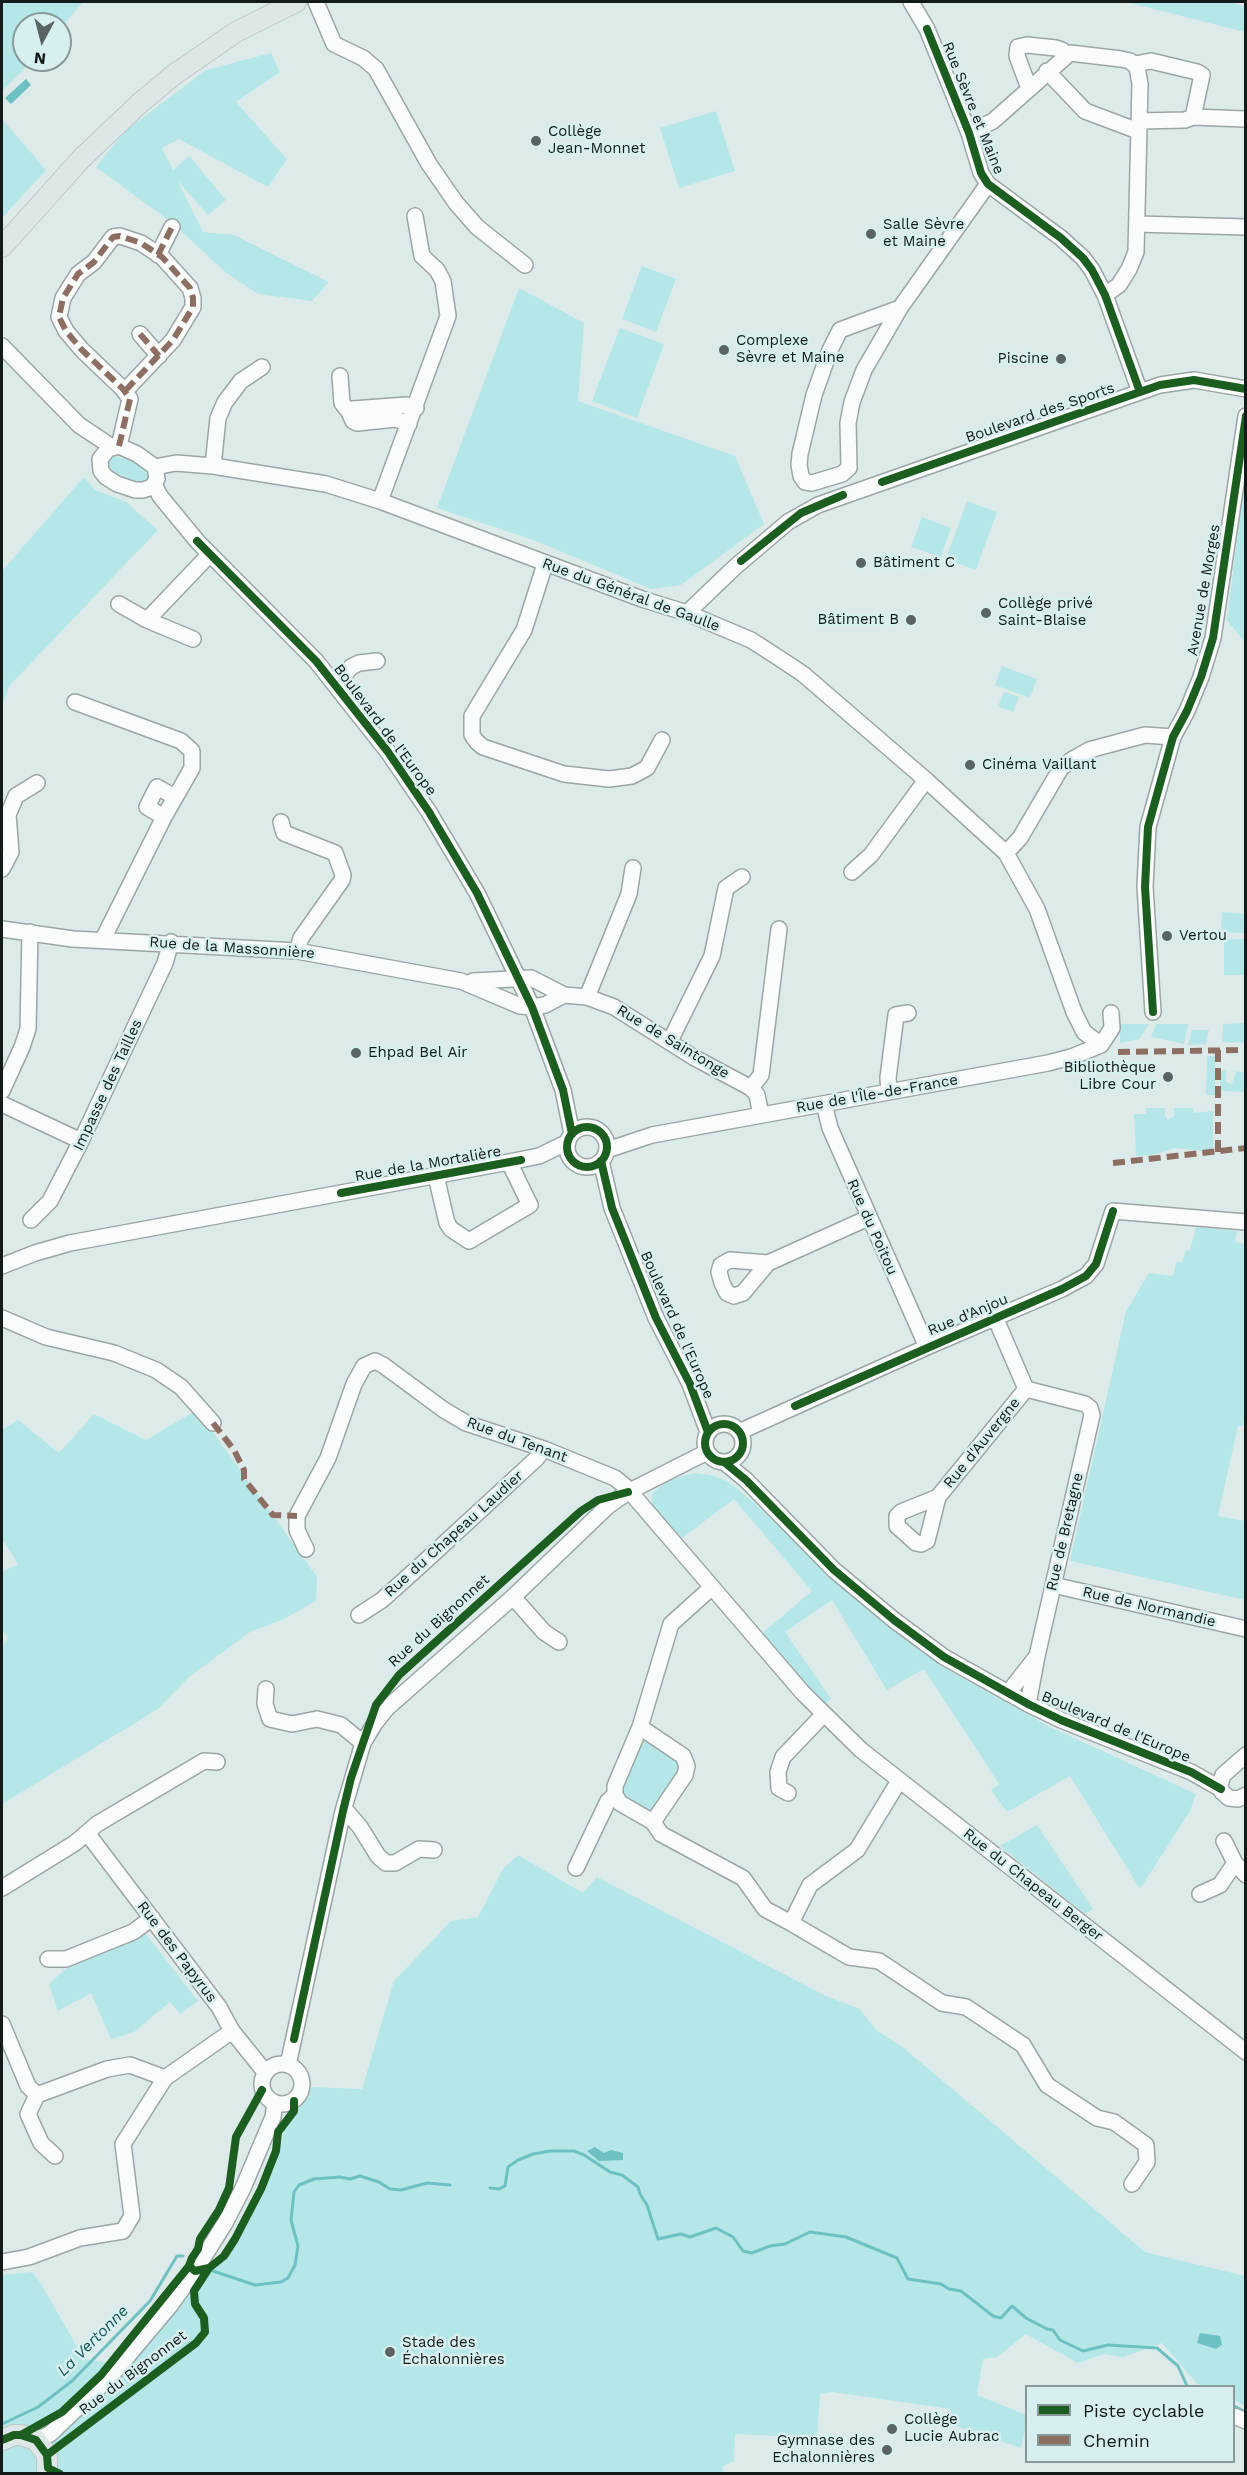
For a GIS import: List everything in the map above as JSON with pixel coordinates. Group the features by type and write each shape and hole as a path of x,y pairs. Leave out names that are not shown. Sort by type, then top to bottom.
{"main road":[{"path":"2,233 140,103 175,74 237,32 296,2"},
{"path":"2,247 71,169"},
{"path":"2,2440 14,2435 36,2440 47,2455 47,2474"}],"street":[{"path":"316,2 334,44 363,58 376,69 434,173 456,203 477,227 525,265"},
{"name":"Rue Sèvre et Maine","path":"910,2 927,29"},
{"name":"Rue Sèvre et Maine","path":"921,2 927,29 969,134 981,173 988,184 1070,245 1092,270 1105,295 1140,392"},
{"path":"1029,88 1017,56 1018,47 1027,45 1056,48 1062,50 1065,55"},
{"path":"969,134 987,126 1065,55 1074,53 1121,58 1135,64 1151,61 1201,73 1202,78 1192,117"},
{"path":"1105,295 1119,285 1134,260 1137,224 1140,77 1135,64"},
{"path":"1047,71 1085,111 1139,126 1192,117 1245,119"},
{"name":"Rue Sèvre et Maine","path":"900,308 840,330 830,350 814,395 800,454 799,465 805,482 812,483 842,474 849,468 848,423 858,384 872,355 900,308 988,184"},
{"path":"380,501 448,316 443,281 441,275 422,256 415,216"},
{"path":"1137,224 1245,227"},
{"path":"158,255 172,227"},
{"path":"100,459 115,446 129,406 129,399 125,391 82,350 66,331 59,317 60,306 67,290 78,274 94,262 113,237 120,236 130,238 158,255 176,270 190,288 193,307 173,340 125,391"},
{"path":"140,334 159,356"},
{"path":"2,346 6,356 80,425 115,446 137,454 155,467 157,475 154,484 149,489 138,490 117,484 106,477 101,471 100,459 80,425"},
{"path":"213,466 218,418 225,402 241,381 262,367"},
{"path":"340,376 342,403 352,421 357,423 396,419 410,424"},
{"name":"Boulevard des Sports","path":"687,613 735,567 788,522 818,505 1177,381 1194,380 1245,389"},
{"path":"349,412 353,409 406,405 416,408"},
{"name":"Avenue de Morges","path":"1153,1012 1145,887 1146,845 1152,807 1173,737 1201,677 1213,638 1245,416"},
{"name":"Rue du Général de Gaulle","path":"155,467 176,463 213,466 319,483 380,501 545,564 687,613 751,640 803,674 926,780 1006,853 1037,909 1074,1012 1084,1032 1101,1045"},
{"name":"Boulevard de l'Europe","path":"154,484 162,499 197,540 316,661 388,752 429,812 477,893 532,1007 562,1090 570,1138"},
{"name":"Boulevard de l'Europe","path":"138,490 187,534 197,540"},
{"path":"147,620 210,554"},
{"path":"545,564 524,630 472,716 472,735 483,747 564,774 609,779 632,776 647,768 662,740"},
{"path":"119,604 147,620 193,639"},
{"path":"336,686 351,667 359,663 377,661"},
{"path":"75,702 181,741 192,751 192,768 164,817 104,940"},
{"path":"1006,853 1020,838 1061,768 1073,759 1089,750 1146,735 1173,737"},
{"path":"852,872 871,855 926,780"},
{"path":"2,868 11,852 8,815 16,796 37,783"},
{"path":"281,822 284,833 335,853 343,875 342,880 302,938 297,951"},
{"path":"587,997 629,894 633,868"},
{"path":"670,1041 712,956 726,888 742,877"},
{"name":"Rue de la Massonnière","path":"2,929 73,939 171,942 297,951 461,981 505,980 518,977"},
{"path":"761,1115 757,1095 751,1088 761,1075 779,929"},
{"path":"2,1092 22,1047 27,1029 30,932"},
{"name":"Impasse des Tailles","path":"31,1220 51,1201 165,963 171,942"},
{"name":"Rue de Saintonge","path":"518,977 531,978 564,995 587,997 633,1017 693,1057 751,1088"},
{"name":"Rue de la Massonnière","path":"461,981 514,1004 532,1007"},
{"name":"Rue de Saintonge","path":"532,1007 545,1005 564,995"},
{"path":"889,1092 888,1078 896,1015 908,1013"},
{"path":"1101,1045 1112,1029 1111,1013"},
{"name":"Rue de l'Île-de-France","path":"603,1134 652,1135 1048,1063 1101,1045"},
{"name":"Boulevard de l'Europe","path":"562,1090 588,1127"},
{"path":"2,1104 81,1141"},
{"name":"Rue du Poitou","path":"824,1104 830,1128 868,1218 927,1347"},
{"path":"588,1127 603,1134 604,1156 590,1167 577,1163 568,1151 570,1138 577,1130 588,1127"},
{"name":"Rue de l'Île-de-France","path":"604,1156 652,1135"},
{"name":"Rue de la Mortalière","path":"2,1266 70,1243 539,1156 570,1138"},
{"name":"Rue de la Mortalière","path":"539,1156 577,1163"},
{"name":"Boulevard de l'Europe","path":"604,1156 612,1208 656,1318 690,1384 708,1432"},
{"path":"436,1176 447,1223 451,1229 469,1241 530,1205 509,1162"},
{"name":"Boulevard de l'Europe","path":"577,1163 596,1182 606,1203 612,1208"},
{"name":"Rue d'Anjou","path":"739,1432 1062,1289 1086,1276 1096,1264 1113,1211 1245,1222"},
{"path":"768,1263 868,1218"},
{"path":"2,1318 46,1337 114,1353 156,1370 181,1387 213,1423"},
{"path":"992,1319 998,1324 1026,1389"},
{"name":"Rue du Tenant","path":"306,1550 297,1530 297,1516 328,1458 354,1384 364,1366 375,1361 444,1410 466,1422 544,1449 615,1478 628,1492"},
{"name":"Boulevard de l'Europe","path":"690,1384 723,1424"},
{"name":"Rue de Bretagne","path":"1026,1389 1085,1404 1090,1408 1090,1423 1028,1704"},
{"name":"Rue d'Auvergne","path":"938,1497 1026,1389"},
{"path":"723,1424 734,1427 739,1432 743,1442 737,1457 724,1462 716,1461 707,1452 705,1442 712,1428 723,1424"},
{"name":"Rue du Chapeau Laudier","path":"359,1616 382,1600 421,1565 536,1460 544,1449"},
{"name":"Boulevard de l'Europe","path":"742,1449 748,1467 780,1514"},
{"name":"Rue du Bignonnet","path":"288,2065 342,1811 363,1743 387,1708 513,1597 608,1506 628,1492 707,1452"},
{"name":"Boulevard de l'Europe","path":"724,1462 746,1480 834,1570 894,1620 944,1657 1060,1720 1191,1772 1224,1778"},
{"name":"Rue du Chapeau Berger","path":"628,1492 824,1714 898,1781 986,1847 1245,2052"},
{"name":"Rue de Normandie","path":"1053,1586 1245,1629"},
{"path":"711,1588 671,1624 640,1728 615,1786 615,1795 620,1803 653,1822 661,1834 743,1878 765,1909 849,1957 879,1961 942,2003 966,2007 1023,2045 1047,2085 1097,2118 1114,2122 1146,2145 1147,2162 1132,2184"},
{"path":"513,1597 543,1632 559,1642"},
{"name":"Rue de Bretagne","path":"1008,1693 1037,1656"},
{"path":"266,1689 265,1704 270,1719 292,1724 317,1719 341,1725 363,1743"},
{"path":"788,1793 779,1788 778,1772 783,1757 824,1714"},
{"path":"640,1728 683,1756 687,1766 685,1775 653,1822"},
{"path":"1224,1778 1245,1755"},
{"path":"2,1888 98,1824 204,1761 217,1761"},
{"path":"1224,1778 1236,1768 1245,1773"},
{"path":"1224,1778 1229,1798 1244,1798"},
{"path":"791,1923 810,1885 857,1850 898,1781"},
{"path":"576,1868 608,1802 615,1795"},
{"path":"342,1811 348,1813 360,1827 378,1856 386,1863 395,1863 419,1849 434,1850"},
{"name":"Rue des Papyrus","path":"87,1833 219,2007 232,2031 266,2072"},
{"path":"1200,1894 1220,1885 1240,1869 1224,1841"},
{"path":"48,1959 66,1959 133,1932 152,1918"},
{"path":"2,2024 28,2086 37,2095"},
{"path":"2,2262 29,2256 80,2238 123,2231 132,2216 123,2144 165,2078 232,2031"},
{"path":"55,2156 41,2143 28,2114 37,2095 107,2069 130,2065 165,2078"},
{"path":"276,2065 288,2065 299,2072 303,2084 301,2091 298,2097 288,2104 275,2103 265,2096 261,2084 266,2072 276,2065"},
{"name":"Rue du Bignonnet","path":"36,2440 50,2434 111,2376 189,2279 225,2223 243,2188 273,2116 275,2103"}],"shaded area":[{"path":"2,2 83,2 72,15 72,12 12,12 12,72 21,72 2,91"},
{"path":"1107,2 1230,2 1245,7 1245,32 1130,3"},
{"path":"271,53 280,72 236,102 287,159 268,187 179,139 162,148 173,170 189,156 226,200 208,215 177,180 203,232 234,235 329,282 312,301 258,294 224,271 175,225 96,167 125,131 206,70"},
{"path":"26,79 31,85 11,104 5,98"},
{"path":"716,111 735,171 679,188 660,128"},
{"path":"2,119 46,170 2,218"},
{"path":"642,266 676,279 656,332 622,319"},
{"path":"519,288 584,323 578,401 735,456 764,524 681,585 651,589 536,541 437,508"},
{"path":"620,328 664,344 637,418 592,401"},
{"path":"114,456 141,465 149,476 147,480 136,483 113,471 109,465 109,459"},
{"path":"1245,476 1246,643 1227,620"},
{"path":"84,477 95,490 126,502 158,530 10,685 2,704 2,571"},
{"path":"967,501 997,512 976,570 946,559"},
{"path":"922,517 951,528 941,557 911,547"},
{"path":"1002,666 1037,679 1030,698 995,685"},
{"path":"1004,692 1019,697 1013,712 998,706"},
{"path":"1222,912 1245,914 1245,933 1221,932"},
{"path":"1224,939 1245,939 1245,975 1224,975"},
{"path":"1245,1023 1245,1043 1222,1042 1223,1024"},
{"path":"1120,1024 1149,1024 1139,1039 1120,1043"},
{"path":"1156,1024 1188,1024 1184,1044 1151,1037"},
{"path":"1192,1030 1209,1030 1206,1044 1188,1045"},
{"path":"1207,1056 1215,1056 1215,1095 1206,1095"},
{"path":"1220,1070 1226,1071 1226,1082 1232,1084 1236,1071 1245,1073 1245,1092 1220,1091"},
{"path":"1146,1108 1165,1108 1165,1116 1168,1120 1174,1116 1174,1108 1193,1108 1193,1113 1213,1111 1213,1149 1204,1151 1175,1148 1153,1155 1136,1156 1134,1114 1146,1114"},
{"path":"1196,1227 1237,1231 1235,1242 1245,1244 1245,1409 1243,1426 1238,1426 1218,1516 1245,1521 1245,1600 1070,1561 1126,1311 1149,1273 1173,1276 1176,1262 1182,1263 1186,1250 1190,1251"},
{"path":"197,1410 317,1577 316,1601 284,1619 250,1632 189,1677 158,1709 2,1804 2,1647 8,1638 2,1629 2,1572 18,1564 2,1539 2,1430 18,1420 59,1453 94,1414 146,1440"},
{"path":"694,1473 711,1475 727,1481 751,1500 884,1623 943,1667 1048,1726 1196,1794 1190,1811 1140,1889 1070,1776 1007,1812 991,1790 999,1784 924,1669 887,1690 832,1600 785,1632 831,1699 824,1704 760,1635 812,1591 734,1499 682,1538 651,1505 653,1492 670,1480"},
{"path":"644,1741 653,1742 679,1759 682,1767 659,1807 651,1811 646,1811 623,1798 619,1782 639,1745"},
{"path":"1037,1825 1093,1909 1085,1914 1000,1846"},
{"path":"518,1855 583,1893 597,1877 826,1996 860,2009 876,2030 905,2049 1145,2252 1245,2276 1245,2406 1235,2401 1235,2385 1197,2384 1162,2343 1123,2357 1104,2354 1078,2363 1026,2334 997,2357 983,2359 977,2395 1025,2415 1025,2430 1021,2448 953,2425 950,2409 833,2392 820,2394 817,2438 735,2434 734,2461 722,2467 723,2473 2,2474 2,2275 32,2272 84,2359 126,2365 209,2263 229,2255 276,2164 285,2127 312,2087 362,2089 394,1981 451,1921 478,1917 503,1869"},
{"path":"146,1934 198,2001 180,2014 170,2002 134,2032 111,2039 91,1993 58,2011 49,1984 70,1965"},
{"path":"595,2147 604,2153 611,2150 623,2153 623,2160 599,2161 587,2151"},
{"path":"1200,2333 1220,2336 1222,2345 1216,2349 1197,2343"}],"waterway":[{"name":"La Vertonne","path":"490,2188 499,2189 505,2186 508,2167 518,2160 550,2151 574,2151 610,2172 622,2175 638,2187 647,2205 658,2239 681,2234 690,2237 716,2228 733,2237 743,2251 752,2253 770,2246 785,2244 810,2232 846,2237 897,2258 908,2279 941,2284 949,2289 961,2291 993,2316 1001,2318 1012,2306 1026,2318 1053,2330 1060,2340 1083,2351 1108,2345 1157,2348 1178,2366 1187,2385"},
{"name":"La Vertonne","path":"213,2271 255,2285 281,2282 288,2278 295,2265 298,2246 291,2220 294,2192 299,2185 314,2179 340,2177 350,2179 360,2176 379,2182 390,2189 401,2190 427,2183 450,2185"},
{"name":"La Vertonne","path":"2,2424 38,2407 72,2381 150,2301 177,2256 183,2256"},
{"name":"La Vertonne","path":"1235,2406 1246,2412"}],"marked path":[{"path":"158,255 172,227"},
{"path":"119,446 130,399 123,389 82,350 66,331 59,317 63,298 78,274 94,262 113,237 120,236 141,243 162,257 190,288 193,298 193,307 173,340 125,391"},
{"path":"140,334 159,356"},
{"path":"1218,1050 1218,1152"},
{"path":"1118,1052 1246,1050"},
{"path":"1113,1163 1246,1148"},
{"path":"213,1423 234,1450 244,1470 244,1479 273,1515 297,1516"}],"cycle path":[{"path":"927,29 969,133 981,173 988,184 1061,238 1083,258 1092,270 1105,295 1140,392"},
{"path":"882,482 1160,385 1194,380 1246,389"},
{"path":"1153,1012 1145,887 1148,827 1173,737 1201,677 1213,638 1246,416"},
{"path":"741,561 801,513 843,495"},
{"path":"197,541 316,661 388,752 429,812 477,893 532,1007 563,1090 572,1134"},
{"path":"587,1127 601,1133 607,1147 601,1161 587,1167 573,1161 567,1147 573,1133 587,1127"},
{"path":"341,1193 521,1160"},
{"path":"601,1161 612,1208 656,1318 690,1384 708,1432"},
{"path":"795,1406 1062,1289 1086,1276 1096,1264 1113,1211"},
{"path":"724,1424 731,1425 737,1430 742,1436 743,1443 742,1450 737,1456 731,1461 724,1462 717,1461 711,1456 706,1450 705,1443 706,1436 711,1430 717,1425 724,1424"},
{"path":"724,1462 746,1480 834,1570 894,1620 944,1657 1061,1720 1191,1772 1221,1789"},
{"path":"294,2039 351,1778 376,1705 399,1675 581,1511 598,1500 628,1492"},
{"path":"262,2090 236,2137 229,2188 219,2210 200,2239 198,2249 192,2258 189,2266 195,2271 209,2268 224,2256 235,2239 261,2189 276,2151 278,2132 294,2111 294,2101"},
{"path":"21,2435 62,2412 101,2375 189,2266"},
{"path":"47,2455 196,2343 205,2332 204,2318 195,2304 194,2291 209,2268"},
{"path":"2,2440 14,2435 36,2440 47,2455 48,2468 60,2474"}],"place":[{"name":"Collège Jean-Monnet","path":"536,141"},
{"name":"Salle Sèvre et Maine","path":"871,234"},
{"name":"Complexe Sèvre et Maine","path":"724,350"},
{"name":"Piscine","path":"1061,359"},
{"name":"Bâtiment C","path":"861,563"},
{"name":"Collège privé Saint-Blaise","path":"986,613"},
{"name":"Bâtiment B","path":"911,620"},
{"name":"Cinéma Vaillant","path":"970,765"},
{"name":"Vertou","path":"1167,936"},
{"name":"Ehpad Bel Air","path":"356,1053"},
{"name":"Bibliothèque Libre Cour","path":"1168,1077"},
{"name":"Stade des Échalonnières","path":"390,2352"},
{"name":"Collège Lucie Aubrac","path":"892,2429"},
{"name":"Gymnase des Echalonnières","path":"887,2450"}]}
